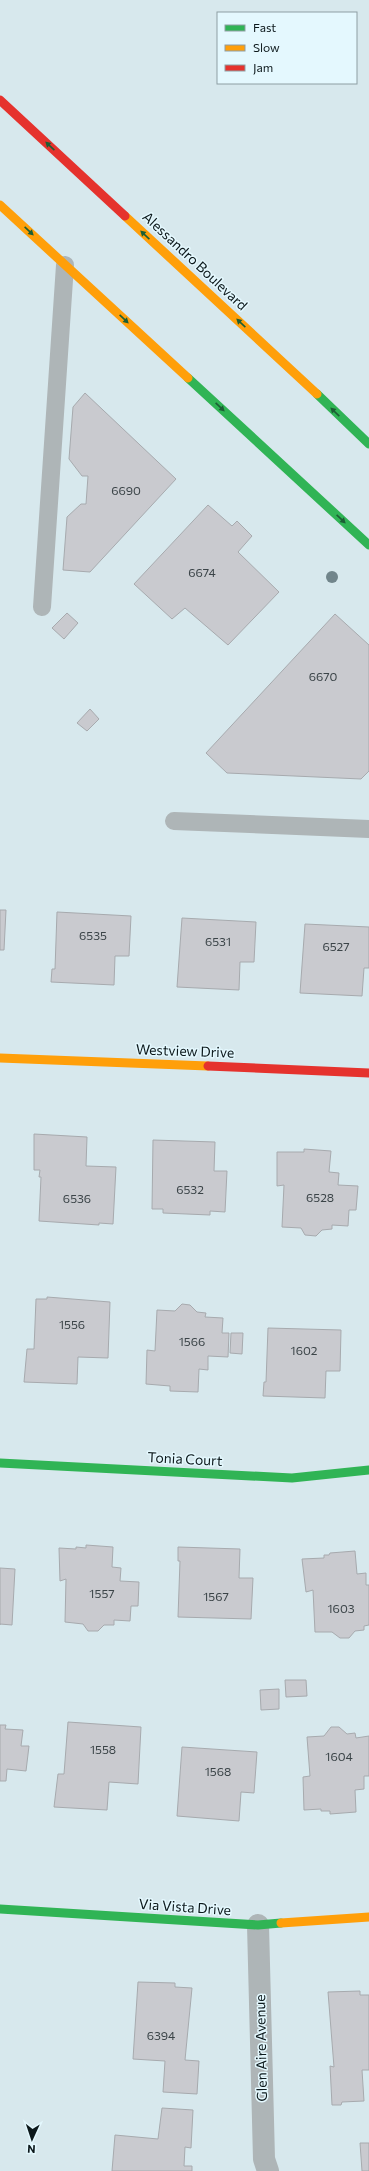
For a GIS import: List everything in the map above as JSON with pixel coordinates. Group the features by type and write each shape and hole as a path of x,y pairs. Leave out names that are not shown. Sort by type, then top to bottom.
{"street":[{"name":"Alessandro Boulevard","path":"0,100 270,350 369,444"},
{"path":"0,205 369,545"},
{"name":"Westview Drive","path":"0,1058 369,1073"},
{"name":"Tonia Court","path":"0,1463 292,1478 369,1470"},
{"name":"Via Vista Drive","path":"0,1909 258,1925 369,1917"},
{"name":"Glen Aire Avenue","path":"258,1925 264,2159 268,2171"}],"lane":[{"path":"42,607 66,265"},
{"path":"174,821 369,829"}],"building":[{"path":"85,393 176,479 90,572 63,570 67,517 81,504 86,504 88,476 82,476 69,459 73,407"},
{"path":"208,505 232,526 237,521 252,536 238,552 279,592 228,645 185,608 172,619 134,584"},
{"path":"67,613 78,623 64,639 52,628"},
{"path":"335,614 369,645 369,771 361,779 227,773 206,753"},
{"path":"90,709 99,719 87,731 77,723"},
{"path":"0,910 6,910 4,950 0,950"},
{"path":"57,912 131,916 129,956 115,956 114,985 51,982 52,969 55,969"},
{"path":"182,918 256,922 254,962 240,962 239,990 177,987"},
{"path":"305,924 369,927 369,968 364,968 362,996 300,993"},
{"path":"34,1134 87,1137 86,1166 116,1167 113,1224 99,1223 99,1225 39,1221 41,1177 39,1177 40,1170 34,1170"},
{"path":"153,1140 215,1142 214,1171 227,1171 225,1212 210,1211 210,1215 163,1213 163,1209 152,1209"},
{"path":"304,1149 331,1151 329,1172 339,1173 338,1185 358,1186 356,1210 349,1210 348,1226 332,1225 332,1229 322,1230 316,1236 305,1235 301,1228 282,1227 284,1185 277,1186 277,1152 304,1152"},
{"path":"47,1297 110,1302 108,1358 78,1357 77,1384 24,1382 27,1349 34,1349 36,1299 47,1299"},
{"path":"182,1304 190,1305 197,1312 206,1313 205,1317 223,1318 222,1333 229,1333 228,1357 208,1356 208,1370 199,1369 198,1392 170,1391 170,1386 146,1384 147,1350 155,1351 157,1310 175,1311"},
{"path":"268,1328 341,1330 340,1371 326,1371 325,1398 263,1396 264,1382 266,1382"},
{"path":"231,1333 243,1333 242,1354 230,1353"},
{"path":"86,1545 113,1547 112,1567 121,1568 120,1581 139,1582 138,1606 131,1606 130,1621 114,1620 114,1625 104,1625 98,1631 88,1631 83,1624 65,1622 66,1579 60,1581 59,1548 86,1548"},
{"path":"178,1547 240,1549 239,1578 253,1578 251,1619 178,1617 180,1561 178,1561"},
{"path":"355,1551 357,1574 366,1573 366,1585 369,1585 369,1625 364,1626 364,1630 355,1631 349,1638 340,1638 332,1632 315,1632 313,1590 306,1592 302,1559 324,1558 324,1555 329,1555 330,1553"},
{"path":"0,1568 15,1569 12,1625 0,1624"},
{"path":"285,1680 306,1680 307,1696 286,1697"},
{"path":"279,1689 279,1709 261,1710 260,1690"},
{"path":"68,1722 141,1727 138,1784 109,1782 107,1810 54,1807 58,1774 64,1774"},
{"path":"0,1725 6,1725 5,1729 23,1730 21,1746 29,1746 26,1771 7,1769 6,1781 0,1781"},
{"path":"331,1727 339,1727 347,1734 355,1733 356,1738 369,1736 369,1776 364,1776 364,1789 355,1790 356,1812 330,1814 330,1811 321,1811 321,1809 304,1810 303,1777 310,1776 307,1737 324,1736"},
{"path":"182,1747 257,1752 254,1793 241,1792 239,1821 177,1816"},
{"path":"138,1982 175,1983 175,1987 192,1988 185,2060 199,2061 197,2094 163,2092 165,2061 133,2059"},
{"path":"360,1991 360,1995 369,1995 369,2070 362,2070 364,2101 342,2102 341,2105 332,2105 330,2066 334,2067 328,1992"},
{"path":"162,2108 193,2110 191,2148 185,2147 184,2166 192,2166 192,2171 112,2171 115,2135 158,2139"},
{"path":"360,2143 369,2143 369,2171 362,2171"}],"traffic: fast":[{"path":"188,378 369,545"},
{"path":"317,394 369,444"},
{"path":"0,1463 292,1478 369,1470"},
{"path":"0,1909 258,1925 281,1923"}],"traffic: slow":[{"path":"0,205 188,378"},
{"path":"125,216 317,394"},
{"path":"0,1058 208,1066"},
{"path":"281,1923 369,1917"}],"traffic: jam":[{"path":"0,100 125,216"},
{"path":"208,1066 369,1073"}]}
